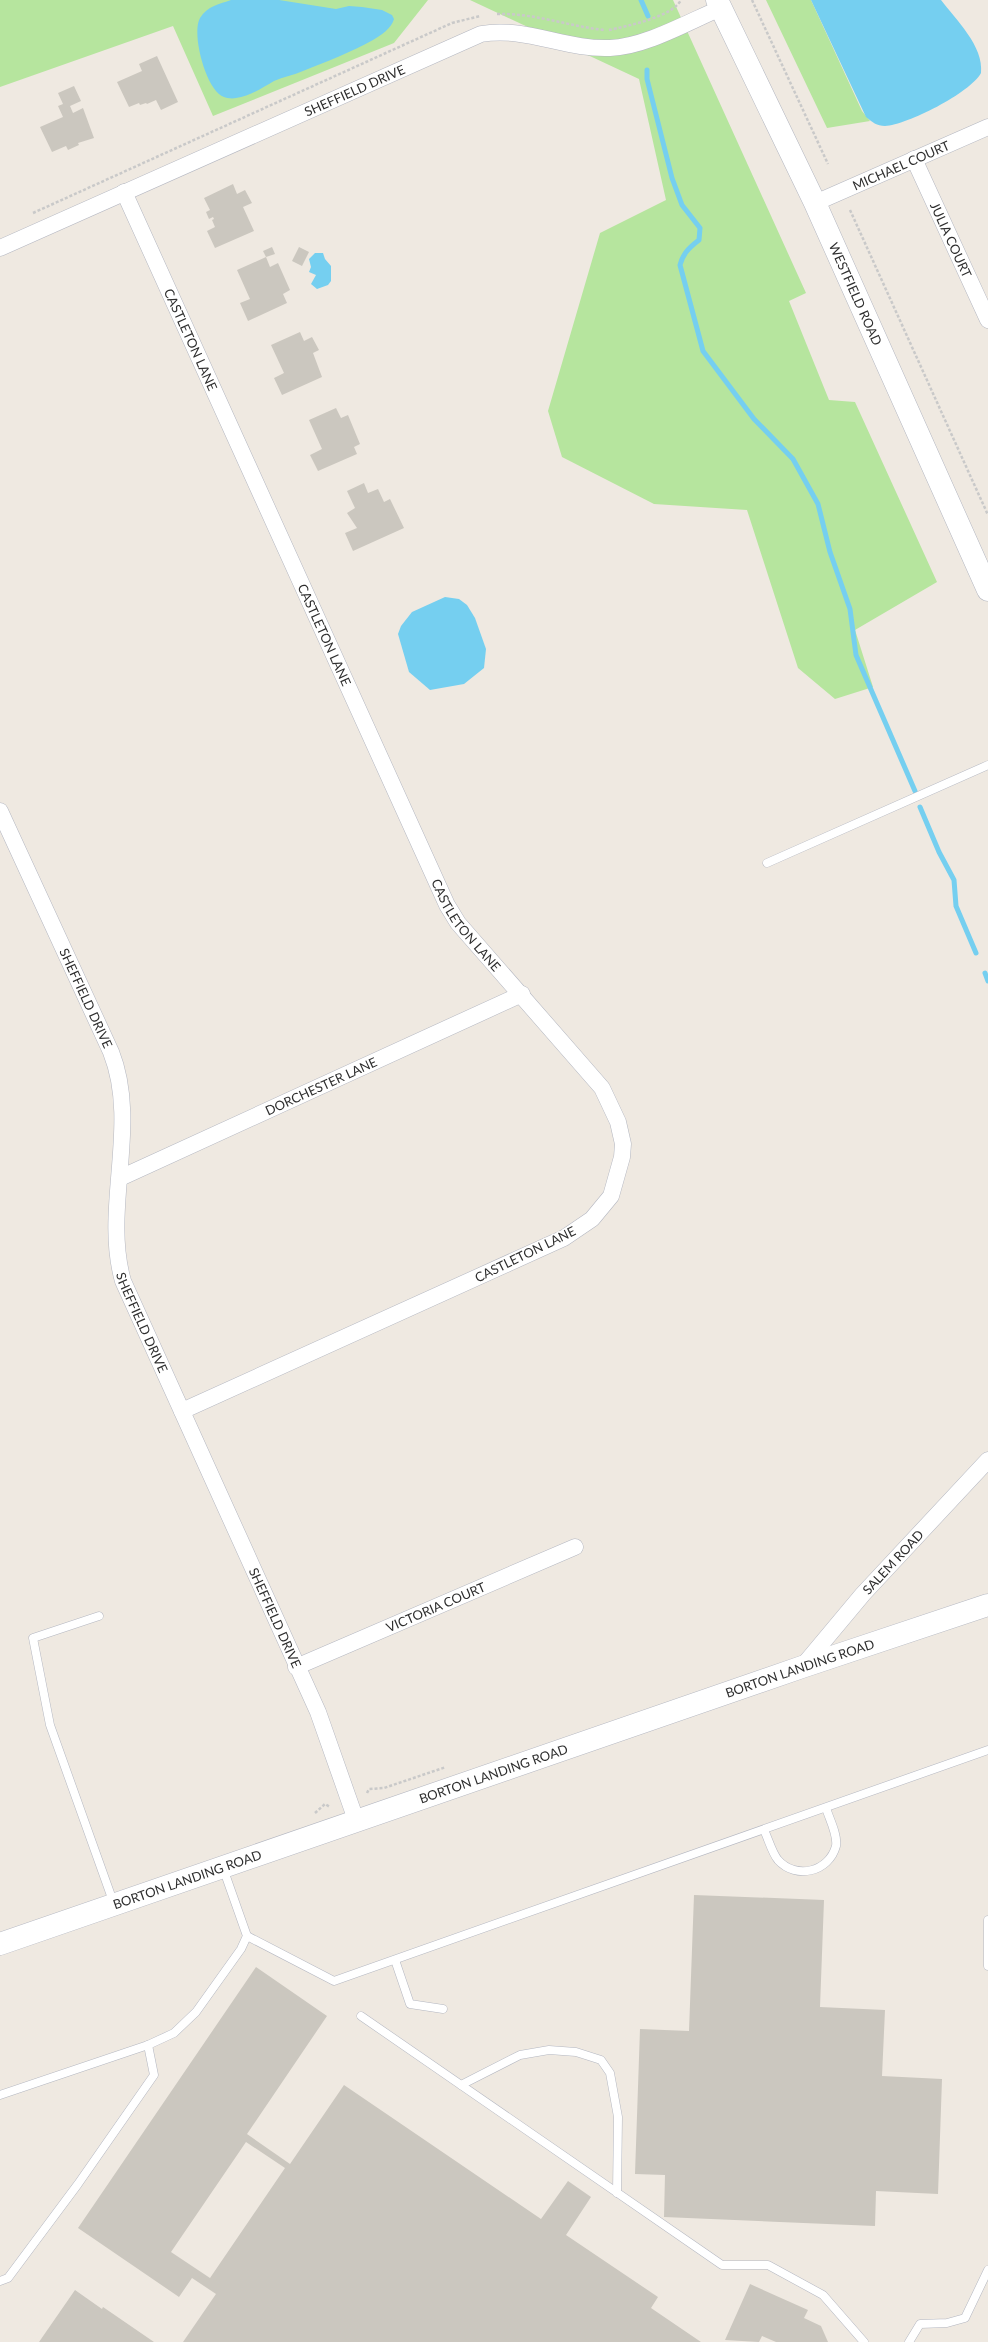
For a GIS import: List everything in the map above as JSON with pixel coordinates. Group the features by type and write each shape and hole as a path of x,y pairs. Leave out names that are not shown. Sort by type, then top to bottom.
{"street":[{"name":"SHEFFIELD DRIVE","path":"0,248 481,34 513,32 588,47 618,47 658,35 719,4"},
{"name":"WESTFIELD ROAD","path":"719,4 814,203 988,590"},
{"name":"MICHAEL COURT","path":"814,203 988,127"},
{"name":"JULIA COURT","path":"914,159 988,320"},
{"name":"CASTLETON LANE","path":"124,192 447,905 458,923 522,994 602,1088 616,1115 621,1133 622,1157 616,1182 602,1208 592,1219 564,1238 182,1411"},
{"name":"SHEFFIELD DRIVE","path":"0,811 116,1065 122,1102 117,1244 120,1269 130,1298 320,1719 356,1820"},
{"name":"DORCHESTER LANE","path":"120,1178 522,994"},
{"name":"SALEM ROAD","path":"802,1667 863,1594 988,1460"},
{"name":"VICTORIA COURT","path":"296,1667 575,1548"},
{"name":"BORTON LANDING ROAD","path":"0,1944 356,1820 802,1667 988,1605"}],"lane":[{"path":"768,863 988,766"},
{"path":"99,1616 33,1638 50,1725 114,1905"},
{"path":"222,1867 246,1936 334,1981 988,1750"},
{"path":"764,1830 778,1860 796,1871 816,1871 830,1859 836,1845 826,1808"},
{"path":"988,1920 988,1966"},
{"path":"0,2095 148,2045 174,2033 189,2020 229,1966 246,1936"},
{"path":"395,1960 410,2004 443,2009"},
{"path":"361,2016 722,2265 768,2265 823,2295 864,2342"},
{"path":"0,2282 8,2278 82,2178 154,2075 148,2045"},
{"path":"461,2085 520,2055 549,2050 576,2052 601,2060 610,2073 618,2117 617,2192"},
{"path":"909,2342 920,2324 947,2322 965,2318 988,2270"}],"path":[{"path":"752,0 828,164"},
{"path":"850,210 988,515"}],"green space":[{"path":"0,0 428,0 394,43 213,116 173,26 0,87"},
{"path":"470,0 673,0 806,293 789,301 829,400 855,402 937,582 855,630 873,687 835,699 798,668 747,510 654,504 562,457 548,411 600,233 666,200 639,79"},
{"path":"766,0 811,0 862,111 870,121 827,128"}],"water":[{"path":"231,0 279,0 336,9 349,6 362,7 382,10 392,15 394,19 391,26 382,34 356,49 274,81 251,94 229,98 224,97 217,92 211,84 202,61 197,36 198,25 203,14 214,6"},
{"path":"811,0 941,0 974,43 981,63 981,73 975,81 964,90 937,107 895,124 882,126 877,124 866,117"},
{"path":"315,253 323,253 325,259 331,266 331,281 328,285 317,289 311,284 316,275 309,272 311,267 309,259"},
{"path":"445,597 459,599 467,605 475,618 486,649 484,668 464,684 430,690 409,672 398,634 401,626 412,612"}],"building":[{"path":"157,56 178,102 161,110 156,100 147,104 140,105 139,103 129,107 117,82 142,71 139,64"},
{"path":"74,86 81,101 70,106 73,113 83,108 94,138 78,143 79,145 68,150 66,146 52,152 40,127 63,117 58,106 63,104 58,93"},
{"path":"233,184 237,194 245,190 252,203 243,207 254,231 215,248 207,231 215,227 212,220 214,219 213,217 209,219 206,212 210,210 204,198"},
{"path":"272,247 275,254 266,257 263,251"},
{"path":"299,247 309,252 302,266 292,261"},
{"path":"266,257 270,267 278,263 290,290 283,294 287,303 248,321 240,303 250,299 237,270"},
{"path":"300,332 304,341 312,337 319,350 313,353 322,377 282,395 274,378 284,373 271,345"},
{"path":"336,408 341,418 348,415 360,444 354,447 357,454 318,471 310,455 322,449 309,420"},
{"path":"364,483 368,493 378,489 384,502 390,499 404,528 353,551 345,533 357,528 347,513 355,508 347,491"},
{"path":"694,1895 824,1900 820,2007 885,2010 882,2076 942,2079 938,2194 876,2191 875,2226 664,2217 665,2175 635,2174 640,2029 689,2031"},
{"path":"256,1967 327,2016 247,2134 290,2164 344,2085 541,2219 568,2181 591,2197 566,2235 658,2297 651,2308 701,2342 183,2342 216,2294 192,2278 179,2297 78,2228","holes":["246,2142 285,2168 210,2278 171,2252"]},
{"path":"750,2284 808,2310 804,2318 821,2326 828,2342 776,2342 762,2336 759,2342 725,2340"},
{"path":"75,2290 102,2309 103,2307 154,2342 39,2342"}],"waterway":[{"path":"641,0 648,16"},
{"path":"647,70 647,79 672,178 682,205 700,228 699,240 687,251 680,265 703,351 754,419 793,459 818,504 830,552 850,609 856,655 915,791"},
{"path":"920,807 939,852 954,880 956,906 976,953"},
{"path":"985,973 988,981"}]}
